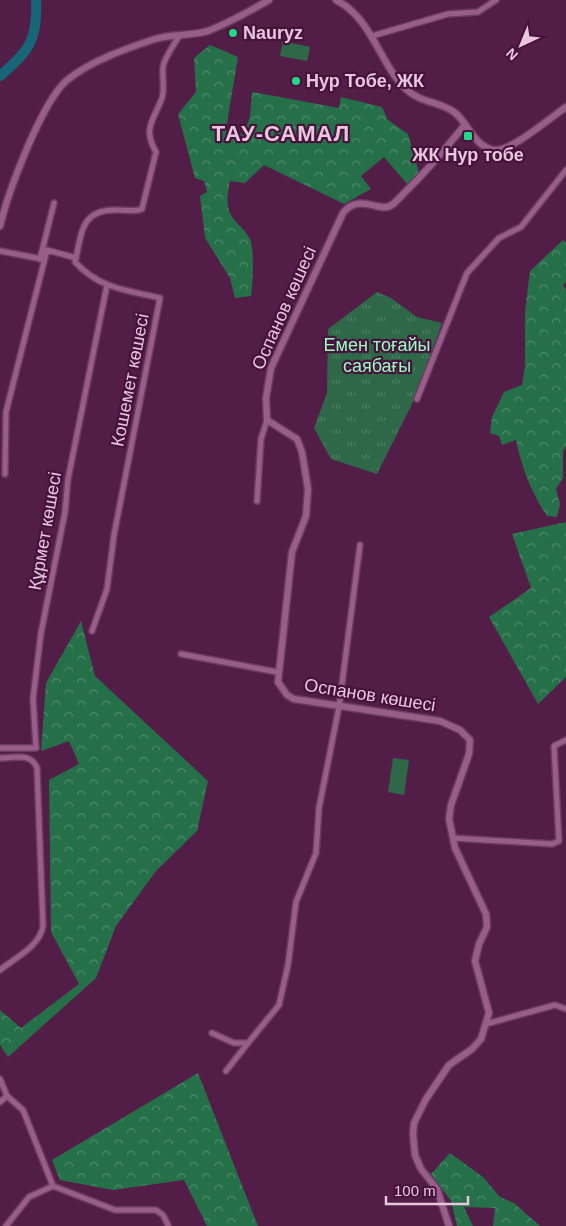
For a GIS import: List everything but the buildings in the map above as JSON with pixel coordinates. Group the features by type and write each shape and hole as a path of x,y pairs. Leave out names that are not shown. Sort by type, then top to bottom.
{"street":[{"path":"0,226 36,126 49,103 65,82 85,68 109,56 157,38 179,36 207,30 269,0"},
{"path":"336,0 354,14 372,36 385,62 405,88 416,98 454,112 464,126 483,145 494,150 507,147 566,107"},
{"path":"372,36 448,14 478,12 496,0"},
{"path":"42,260 47,250 76,258 87,219 94,212 107,209 138,211 144,205 156,152 151,144 149,130 151,118 162,98 163,66 179,36"},
{"name":"Оспанов көшесі","path":"267,420 266,398 271,368 343,213 349,207 364,203 385,207 393,204 428,169 464,126"},
{"path":"418,399 467,274 499,238 521,227 566,170"},
{"path":"6,474 6,412 54,203"},
{"path":"0,251 42,260"},
{"name":"Кошемет көшесі","path":"76,258 75,262 92,278 107,285 160,298 114,535 107,589 92,631"},
{"name":"Құрмет көшесі","path":"0,748 36,748 33,698 41,633 65,512 68,479 107,285"},
{"path":"181,654 277,672 292,552 306,516 308,489 302,452 297,439 267,420 261,439 257,501"},
{"path":"226,1071 279,1005 288,965 296,902 316,852 319,808 339,707 360,545"},
{"name":"Оспанов көшесі","path":"277,672 278,682 287,695 294,699 440,721 460,730 470,740 469,754 451,805 450,819 453,838 464,873 486,914 487,927 479,944 475,961 489,1013 481,1039 472,1049 449,1065 423,1105 414,1123 413,1134 415,1155 421,1169 437,1189 443,1201 450,1226"},
{"path":"453,838 552,844 559,841 554,746 566,740"},
{"path":"0,758 29,757 34,760 37,768 43,926 42,934 37,941 0,970"},
{"path":"486,1024 555,1005 566,1009"},
{"path":"212,1033 234,1043 248,1043"},
{"path":"0,1078 7,1096 23,1110 53,1186 115,1210 156,1210 163,1215 168,1225"},
{"path":"0,1102 7,1096"},
{"path":"6,1226 25,1201 53,1186"}],"green space":[{"path":"283,41 310,47 307,61 280,56"},
{"path":"210,45 238,57 226,129 244,135 250,116 252,92 339,108 341,97 382,107 388,120 408,134 419,173 407,184 384,157 361,176 371,189 344,204 264,165 245,183 230,181 227,200 229,211 251,242 253,269 251,296 235,298 230,278 205,238 200,196 207,192 204,181 195,178 178,114 196,92 194,58"},
{"path":"563,240 566,243 566,282 563,285 566,290 566,446 563,451 563,478 556,489 560,504 557,517 547,516 536,498 524,470 516,440 502,445 499,436 490,433 492,417 504,392 522,385 525,366 525,312 530,271"},
{"name":"Емен тоғайы саябағы","path":"377,292 391,298 417,317 442,323 414,400 377,474 331,459 314,428 327,393 328,329"},
{"path":"566,522 566,677 538,704 489,617 531,588 512,534"},
{"path":"81,621 95,676 208,781 197,831 156,871 116,926 96,978 8,1057 0,1045 0,1010 21,1028 79,984 51,932 49,780 79,764 69,741 41,751 46,683"},
{"path":"393,758 409,760 404,795 388,792"},
{"path":"198,1073 258,1226 207,1226 184,1180 113,1190 60,1180 52,1160"},
{"path":"450,1153 483,1177 500,1197 514,1203 540,1226 493,1226 495,1208 464,1207 473,1226 457,1226 451,1201 431,1174"}],"waterway":[{"path":"0,76 25,52 30,44 35,25 36,0"}],"place":[{"name":"Nauryz","path":"233,33"},
{"name":"Нур Тобе, ЖК","path":"296,81"},
{"name":"ЖК Нур тобе","path":"468,136"}],"district":[{"name":"ТАУ-САМАЛ","path":"281,133"}]}
